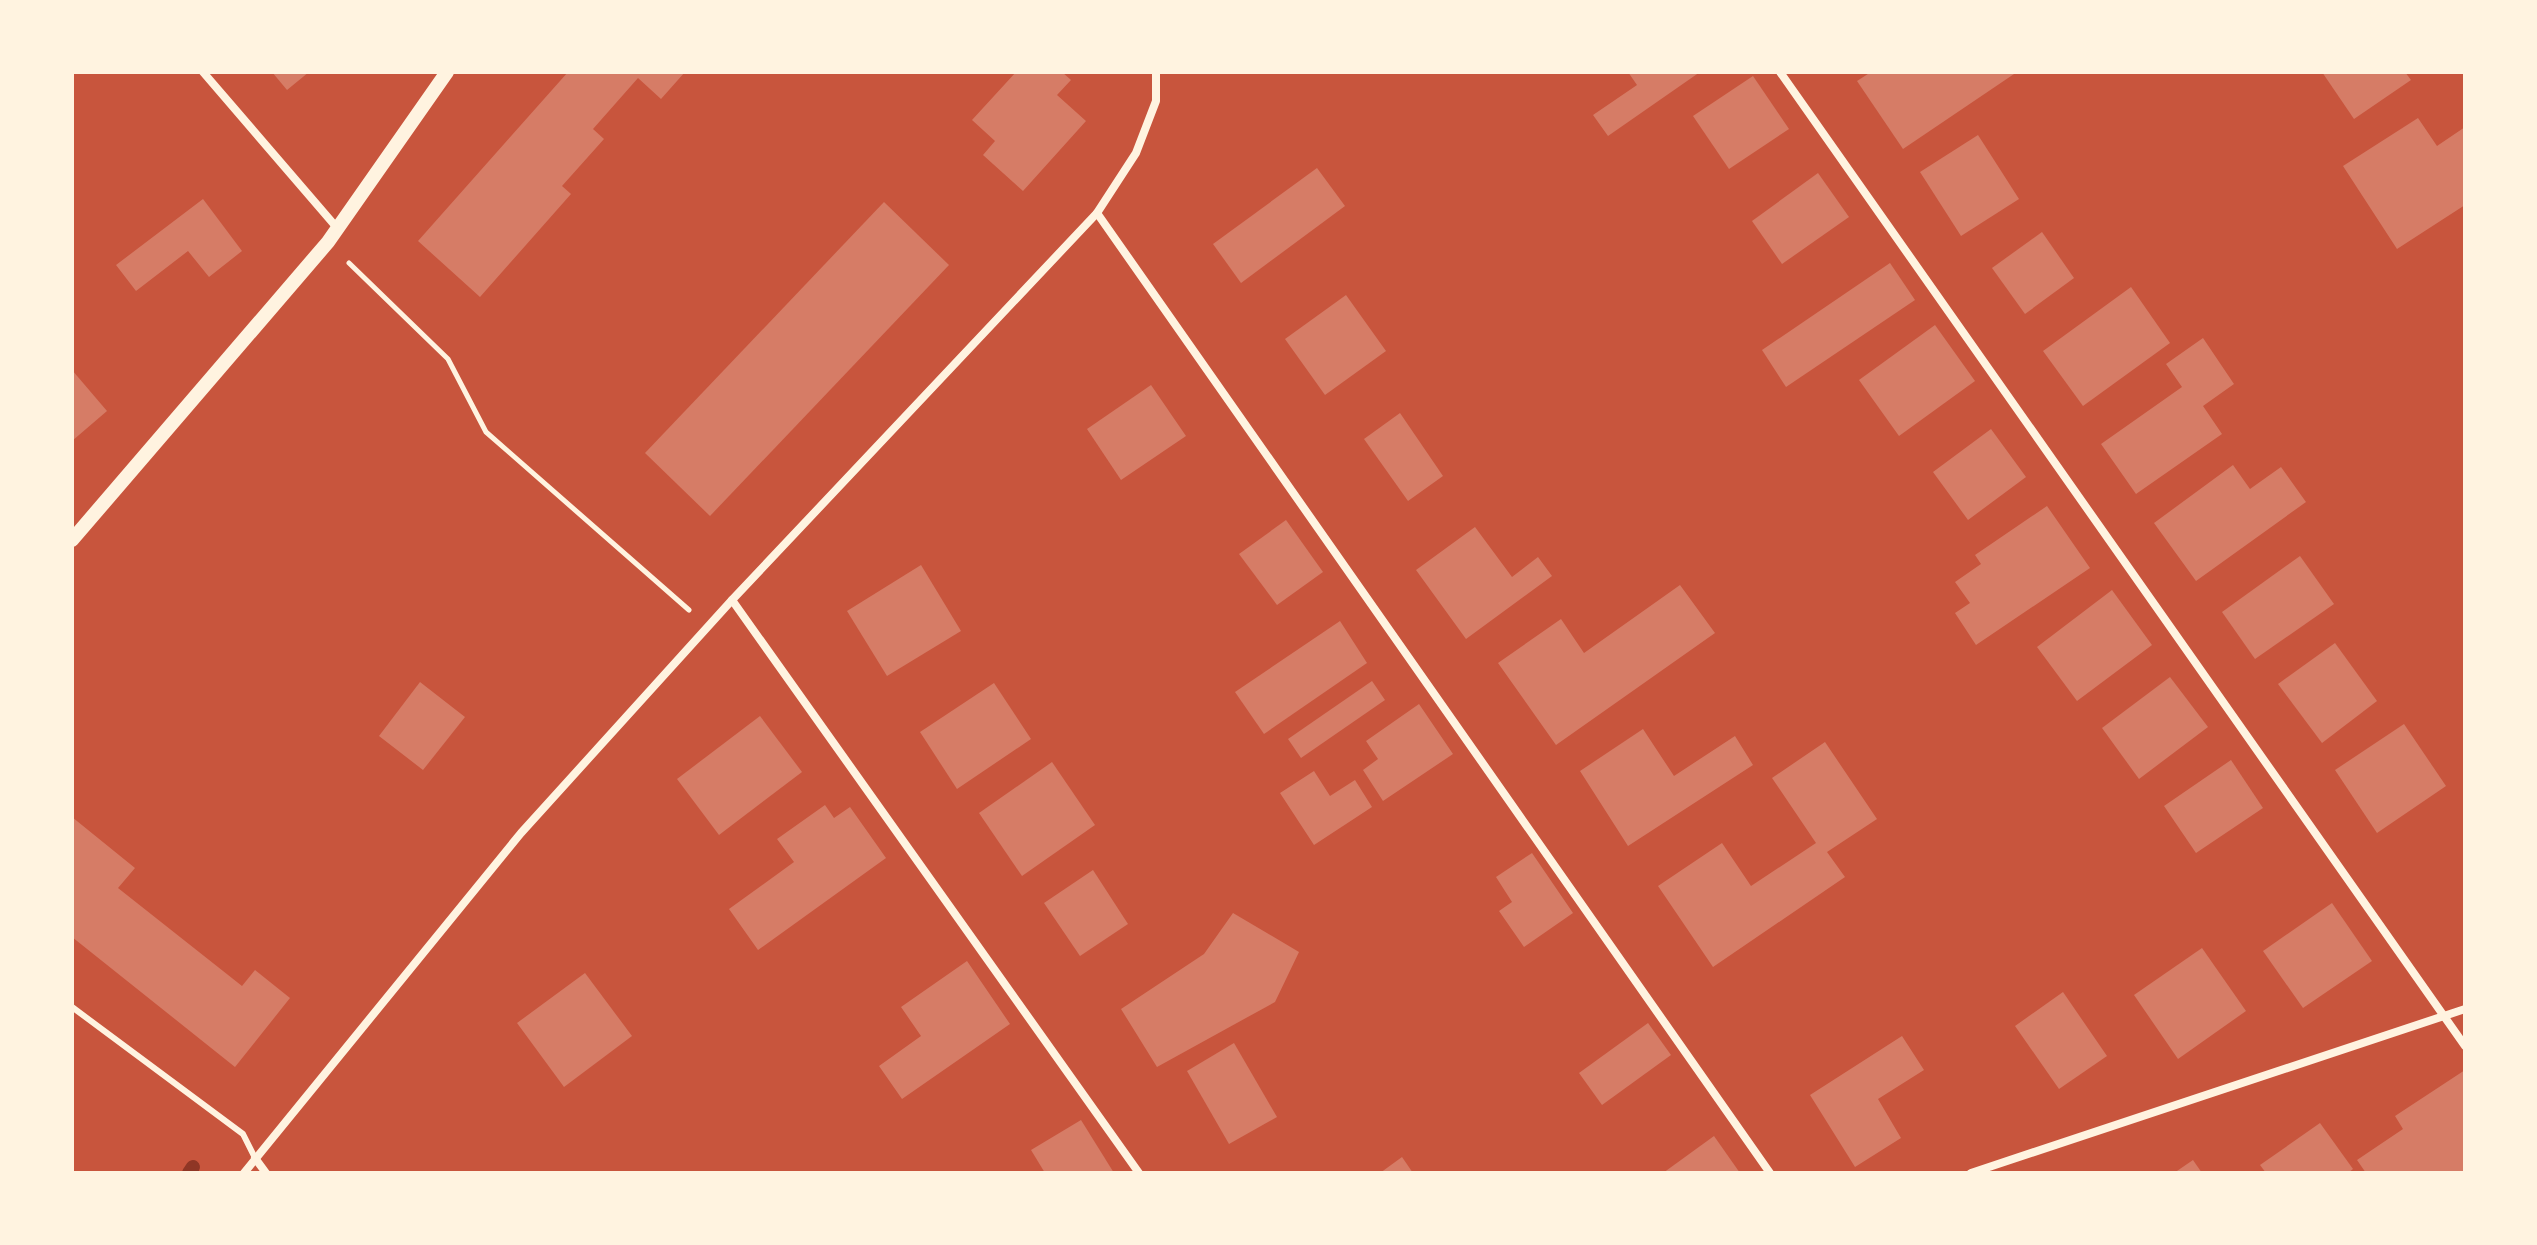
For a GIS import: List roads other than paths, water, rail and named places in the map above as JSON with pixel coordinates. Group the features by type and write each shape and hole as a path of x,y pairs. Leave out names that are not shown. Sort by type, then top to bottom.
{"street":[{"path":"203,72 338,229"},
{"path":"72,540 328,242 447,72"},
{"path":"244,1173 521,833 732,600 1097,213 1136,153 1156,101 1156,72"},
{"path":"1780,72 2465,1046"},
{"path":"1097,213 1770,1173"},
{"path":"732,600 1139,1173"},
{"path":"1971,1173 2465,1009"},
{"path":"255,1158 266,1173"}],"lane":[{"path":"72,1007 243,1134 255,1158"}],"waterway":[{"path":"189,1173 193,1167"}]}
